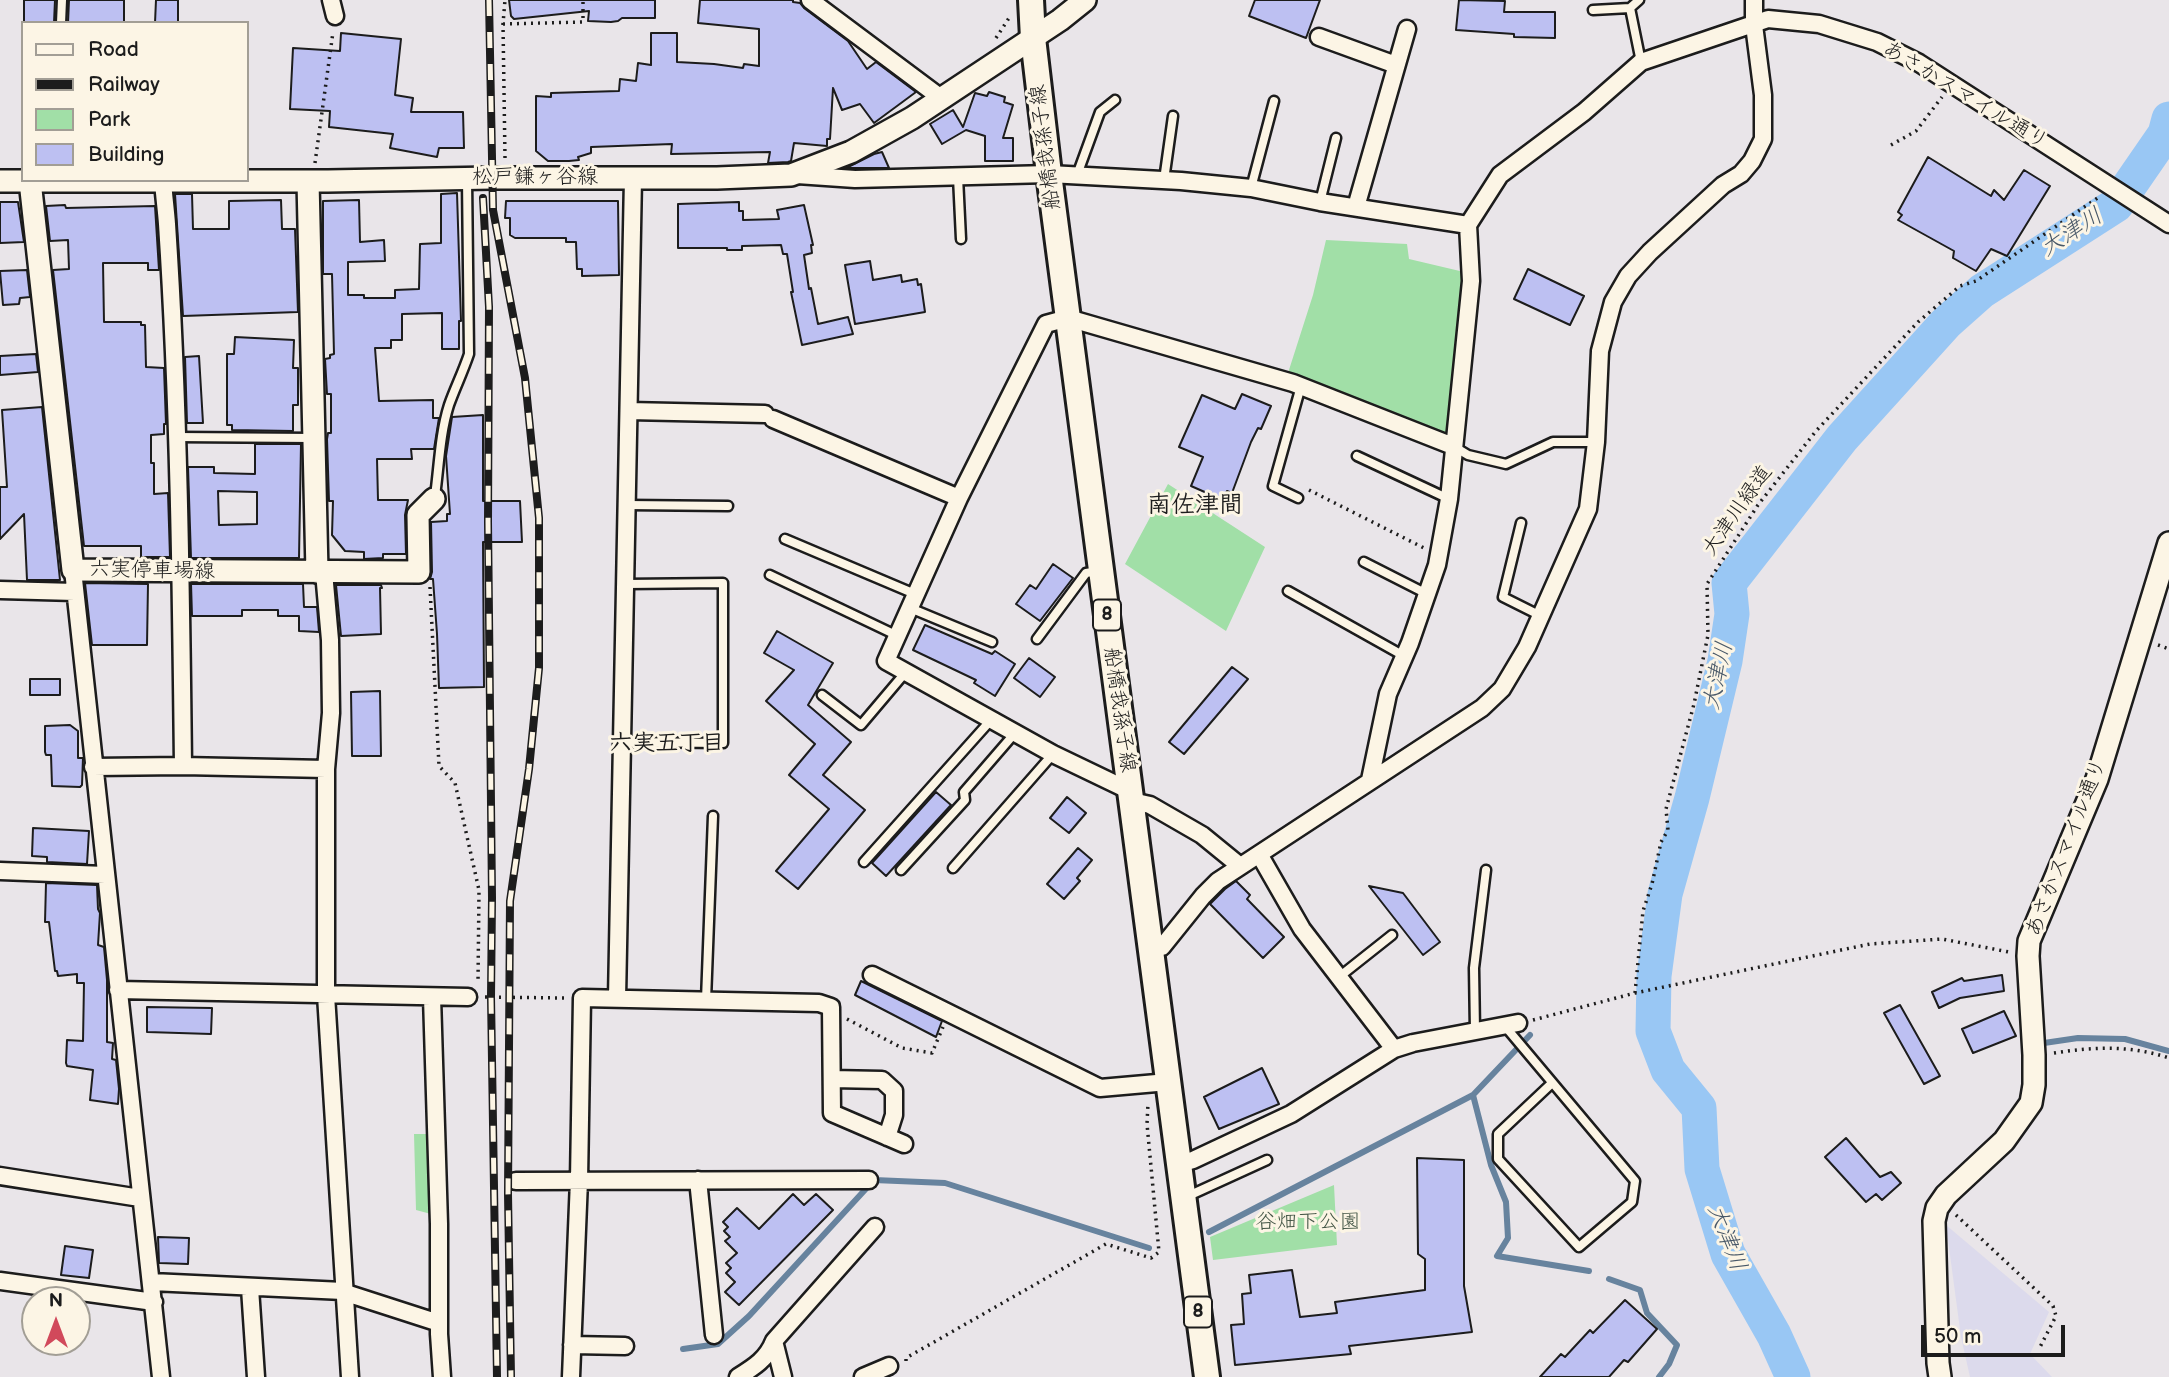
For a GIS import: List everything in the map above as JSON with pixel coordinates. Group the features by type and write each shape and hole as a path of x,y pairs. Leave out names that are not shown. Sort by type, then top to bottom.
{"main road":[{"name":"松戸鎌ヶ谷線","path":"248,177 311,174 467,178 717,178 791,175 851,152 912,118 1085,0"},
{"name":"船橋我孫子線","path":"1022,4 1033,37 1151,949 1158,1083 1179,1164 1207,1377"},
{"path":"311,174 314,438 321,572"},
{"name":"松戸鎌ヶ谷線","path":"0,181 21,181"},
{"name":"六実停車場線","path":"30,182 74,581 180,572 418,572"},
{"path":"418,572 418,515 434,499"},
{"name":"あさかスマイル通り","path":"1941,1202 2017,1125 2031,1103 2035,1055 2029,941 2096,779 2169,543"},
{"path":"1940,1377 1934,1221 1941,1202"}],"street":[{"path":"810,0 941,97"},
{"path":"1151,949 1162,947 1218,881 1482,708 1503,689 1527,647 1588,509 1600,351 1613,302 1628,276 1650,252 1723,185 1741,174 1752,161 1763,139 1763,95 1754,25 1754,0"},
{"name":"あさかスマイル通り","path":"1641,62 1768,19 1819,24 1877,42 1919,63 2169,225"},
{"path":"1356,207 1407,29"},
{"path":"1319,37 1396,65"},
{"path":"1370,780 1388,694 1427,594 1438,556 1449,499 1471,281 1468,225 1500,175 1584,112 1641,62"},
{"path":"791,175 837,178 1049,174 1164,180 1251,188 1320,202 1468,225"},
{"path":"617,998 634,178"},
{"path":"163,182 168,236 176,437 183,766"},
{"path":"1240,866 1202,835 905,673 886,660 958,498 1046,324 1068,318 1301,386 1453,446"},
{"path":"629,411 769,416 958,498"},
{"path":"321,572 331,652 331,713 326,769 326,995 350,1377"},
{"path":"0,590 74,581 161,1377"},
{"path":"93,767 326,769"},
{"path":"1259,855 1302,929 1394,1049"},
{"path":"0,871 105,875"},
{"path":"872,975 1100,1088 1158,1083"},
{"path":"118,990 432,997 473,991"},
{"path":"432,997 442,1377"},
{"path":"572,1377 582,998 819,1003 831,1007 832,1114 904,1144"},
{"path":"1179,1164 1291,1114 1394,1049 1511,1024"},
{"path":"832,1079 882,1080 894,1091 894,1115 887,1137"},
{"path":"0,1176 140,1198"},
{"path":"698,1180 714,1335"},
{"path":"516,1181 869,1180"},
{"path":"738,1377 769,1354 774,1341 875,1227"},
{"path":"0,1281 154,1302"},
{"path":"152,1282 343,1291 439,1323"},
{"path":"250,1288 256,1377"},
{"path":"774,1341 783,1377"},
{"path":"572,1345 625,1346"},
{"path":"863,1377 889,1366"}],"lane":[{"path":"61,21 62,0"},
{"path":"1593,10 1630,8 1639,0"},
{"path":"1630,8 1641,62"},
{"path":"1077,175 1100,112 1115,100"},
{"path":"1251,188 1274,101"},
{"path":"1164,180 1174,116"},
{"path":"1320,202 1336,138"},
{"path":"958,177 961,239"},
{"path":"434,499 449,403 469,354 467,178"},
{"path":"1298,498 1273,486 1301,386"},
{"path":"176,437 314,438"},
{"path":"1453,446 1468,455 1506,464 1553,442 1595,442"},
{"path":"1357,456 1449,499"},
{"path":"627,505 727,506"},
{"path":"1521,523 1503,597 1541,616"},
{"path":"785,539 992,642"},
{"path":"1364,562 1427,594"},
{"path":"1037,639 1086,573 1101,571"},
{"path":"770,575 898,636"},
{"path":"621,741 723,743 723,583 626,584"},
{"path":"1288,591 1404,656"},
{"path":"822,695 861,725 905,673"},
{"path":"864,862 991,720"},
{"path":"901,870 965,800 964,792 1015,733"},
{"path":"953,868 1053,754"},
{"path":"706,1000 713,816"},
{"path":"1475,1031 1474,968 1486,870"},
{"path":"1339,977 1392,934"},
{"path":"1511,1024 1520,1046 1634,1181 1632,1202 1579,1247 1498,1159 1497,1134 1551,1084"},
{"path":"1184,1198 1266,1160"}],"path":[{"path":"505,0 505,178"},
{"path":"503,24 583,22 583,0"},
{"path":"996,44 994,41 1022,4"},
{"path":"311,174 331,45"},
{"path":"1891,145 1916,131 1952,84"},
{"name":"大津川緑道","path":"1635,993 1643,911 1661,842 1668,830 1666,808 1694,704 1708,635 1707,584 1758,505 1816,431 1918,322 1960,286 1976,281 2102,195 2109,186"},
{"path":"1309,490 1438,556"},
{"path":"418,572 430,587 432,598 439,766 455,783 479,890 473,991 582,998"},
{"path":"1511,1024 1665,986 1870,944 1942,939 2028,956"},
{"path":"831,1007 838,1014 902,1048 932,1054 949,1012"},
{"path":"2035,1055 2110,1047 2154,1053 2169,1058"},
{"path":"906,1367 906,1358 1106,1244 1151,1258 1159,1252 1147,1124 1158,1083"},
{"path":"1941,1202 2053,1306 2056,1316 2039,1349"}],"shaded area":[{"path":"1946,1225 2049,1312 2030,1354 2052,1377 1970,1377 1961,1337"}],"green space":[{"path":"1326,240 1407,244 1409,259 1464,272 1452,432 1446,436 1288,373 1313,295"},
{"path":"1168,484 1265,547 1226,631 1125,564"},
{"path":"414,1134 428,1134 431,1214 416,1210"},
{"name":"谷畑下公園","path":"1334,1185 1337,1245 1213,1260 1210,1237"}],"building":[{"path":"24,0 55,0 54,21 24,21"},
{"path":"69,0 124,0 124,21 68,21"},
{"path":"156,0 178,0 178,21 155,21"},
{"path":"509,0 655,0 655,18 588,21 589,11 514,19 511,16"},
{"path":"700,0 793,0 848,41 867,69 876,62 916,92 874,123 860,104 842,110 833,88 830,139 827,139 827,146 794,143 791,161 788,162 768,163 770,152 671,154 672,144 591,147 591,153 578,157 579,160 569,161 548,161 536,151 536,96 619,91 620,79 636,81 638,63 651,65 651,33 677,33 677,62 743,68 744,64 759,66 759,29 698,23"},
{"path":"1255,0 1320,0 1306,38 1249,16"},
{"path":"1459,0 1505,1 1504,12 1555,12 1555,38 1514,37 1514,34 1456,30"},
{"path":"341,33 401,39 395,95 413,98 411,112 463,112 464,148 439,148 437,157 390,148 393,134 329,127 330,111 290,109 293,48 340,51"},
{"path":"989,92 1005,97 1004,102 1013,105 1003,138 1013,138 1013,161 985,161 985,136 966,130 942,144 930,124 953,110 963,127 975,93 987,96"},
{"path":"882,152 889,168 846,168 874,154"},
{"path":"1928,157 1991,196 1994,190 2004,200 2024,170 2050,186 2007,256 1991,249 1976,271 1953,258 1954,251 1898,220 1902,215 1898,212"},
{"path":"457,193 461,321 459,349 442,349 442,313 402,314 402,340 391,340 391,348 375,348 379,401 433,400 433,418 439,418 434,449 411,449 412,459 377,459 378,500 408,500 405,515 406,554 383,554 383,558 364,559 364,552 345,551 332,535 333,501 329,501 327,439 328,433 331,433 331,394 327,394 325,359 334,354 332,274 323,274 323,201 359,200 360,242 384,240 385,261 348,262 348,295 395,298 395,290 419,289 420,244 441,243 441,194"},
{"path":"175,194 192,194 193,229 229,229 229,201 281,200 282,229 295,229 298,312 183,316"},
{"path":"506,201 618,201 619,275 582,276 582,269 577,269 576,242 566,242 566,238 515,238 510,235 510,218 505,218"},
{"path":"0,202 18,202 24,242 0,243"},
{"path":"739,202 743,220 779,219 777,210 804,205 813,245 812,253 804,255 818,324 848,317 853,334 802,345 791,292 787,254 783,254 781,245 742,246 742,250 678,248 678,204"},
{"path":"65,205 66,208 155,206 159,270 148,270 148,263 103,263 104,322 141,322 141,325 145,325 146,367 164,368 166,424 164,434 151,435 151,463 154,463 154,494 168,493 170,557 141,557 141,546 84,546 53,270 69,269 68,240 50,241 46,206"},
{"path":"870,261 873,280 901,275 902,282 917,279 918,285 921,284 925,312 855,324 845,265"},
{"path":"1528,269 1584,296 1570,325 1514,299"},
{"path":"27,270 30,297 20,298 19,304 3,305 0,271"},
{"path":"235,337 294,340 293,368 298,368 298,405 293,405 293,431 232,430 232,425 227,425 227,354 234,354"},
{"path":"36,354 38,372 0,375 0,356"},
{"path":"199,356 203,423 187,423 185,357"},
{"path":"1242,394 1271,406 1261,429 1258,428 1251,442 1232,493 1227,491 1223,500 1191,486 1203,457 1179,447 1202,395 1235,409"},
{"path":"42,407 60,580 27,580 24,514 0,539 0,487 7,487 2,410"},
{"path":"483,415 483,501 520,501 522,542 483,542 484,687 439,688 433,579 430,579 431,522 447,521 447,514 450,514 446,456 452,417"},
{"path":"255,444 301,444 299,558 191,558 188,467 214,467 214,473 255,474","holes":["218,491 257,492 257,524 219,525"]},
{"path":"1053,564 1073,578 1040,621 1016,604 1030,585 1036,589"},
{"path":"85,583 148,584 147,645 92,645"},
{"path":"191,584 303,584 304,607 317,607 319,632 299,631 299,616 278,616 278,610 242,610 242,616 192,616"},
{"path":"336,585 381,585 381,634 341,636"},
{"path":"925,625 992,654 995,651 1015,664 995,696 974,683 976,680 913,650"},
{"path":"777,631 833,663 808,705 851,742 823,775 865,810 798,889 776,871 829,809 789,775 815,744 766,701 794,670 764,653"},
{"path":"1029,658 1055,677 1040,697 1014,678"},
{"path":"1232,667 1248,679 1184,754 1169,742"},
{"path":"30,679 60,679 60,695 30,695"},
{"path":"380,691 381,756 352,756 351,692"},
{"path":"70,725 78,731 78,758 83,758 82,785 52,786 51,755 46,755 45,752 45,726"},
{"path":"936,792 951,805 886,876 872,863"},
{"path":"1067,797 1086,813 1069,833 1050,818"},
{"path":"33,828 89,831 87,864 47,862 47,857 32,856"},
{"path":"1078,848 1092,860 1077,878 1080,881 1064,899 1047,884"},
{"path":"1236,881 1250,895 1247,899 1284,937 1263,958 1210,904"},
{"path":"46,883 97,885 100,913 98,945 104,947 107,980 107,1042 113,1043 112,1059 116,1060 118,1104 90,1100 93,1070 67,1066 66,1063 67,1040 83,1041 84,983 77,983 77,974 58,976 55,971 49,922 45,922"},
{"path":"1369,886 1403,893 1440,942 1423,955"},
{"path":"2002,975 2004,991 1960,998 1939,1008 1932,992 1962,978 1964,981"},
{"path":"861,981 942,1021 936,1037 855,995"},
{"path":"1900,1005 1940,1076 1924,1084 1884,1013"},
{"path":"147,1007 212,1008 211,1034 147,1032"},
{"path":"2004,1011 2016,1036 1973,1053 1962,1029"},
{"path":"1262,1068 1279,1104 1219,1129 1204,1097"},
{"path":"1846,1138 1880,1177 1891,1172 1901,1183 1882,1200 1876,1194 1866,1202 1825,1157"},
{"path":"1417,1158 1464,1160 1464,1286 1472,1332 1349,1346 1351,1354 1235,1365 1231,1325 1244,1324 1242,1294 1251,1293 1249,1275 1292,1270 1300,1317 1337,1313 1335,1302 1425,1290 1425,1259 1418,1254"},
{"path":"793,1194 804,1205 816,1194 833,1210 739,1305 725,1292 735,1282 726,1273 731,1268 726,1263 737,1253 725,1241 730,1237 724,1231 728,1227 723,1222 737,1208 759,1229"},
{"path":"158,1237 189,1238 188,1264 159,1263"},
{"path":"65,1246 93,1250 89,1278 61,1275"},
{"path":"1625,1300 1657,1329 1628,1362 1624,1360 1609,1377 1540,1377 1561,1354 1565,1357 1590,1330 1593,1333"}],"waterway":[{"name":"大津川","path":"1793,1377 1774,1335 1728,1254 1702,1169 1699,1108 1668,1070 1653,1031 1654,976 1665,894 1692,798 1725,661 1732,614 1729,583 1842,438 1946,323 1982,291 2116,205 2165,134 2169,119"},
{"path":"1209,1232 1473,1095 1530,1035"},
{"path":"2044,1043 2078,1038 2125,1039 2169,1051"},
{"path":"1473,1095 1491,1165 1506,1202 1508,1238 1497,1256 1589,1271"},
{"path":"683,1349 718,1344 749,1316 874,1180 945,1183 1149,1248"},
{"path":"1609,1279 1640,1290 1647,1313 1677,1345 1669,1364 1659,1377"}],"railway":[{"path":"489,0 493,210 525,378 539,518 539,668 529,769 510,901 508,1194 511,1377"},
{"path":"483,198 489,307 491,997 497,1377"}],"district":[{"name":"南佐津間","path":"1195,506"},
{"name":"六実五丁目","path":"667,744"}]}
